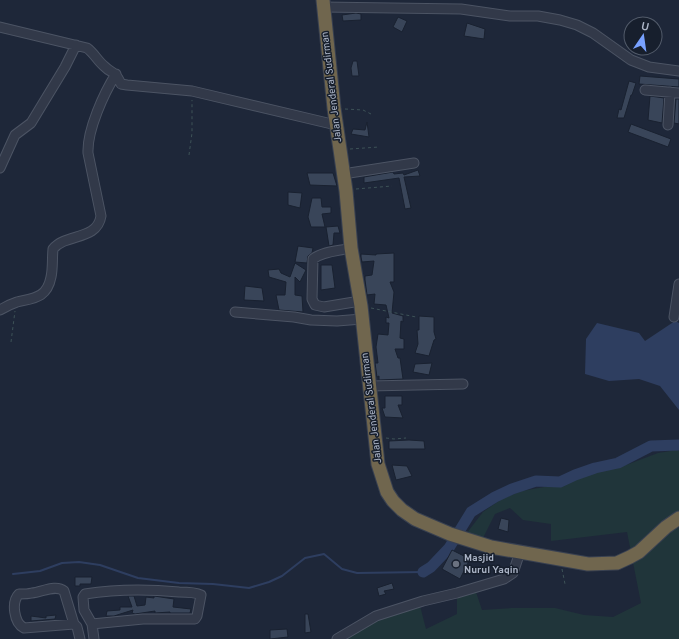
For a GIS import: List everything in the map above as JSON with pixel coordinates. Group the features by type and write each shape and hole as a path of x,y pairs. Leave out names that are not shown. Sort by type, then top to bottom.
{"highway":[{"name":"Jalan Jenderal Sudirman","path":"323,3 336,125 346,190 351,248 361,309 378,464 387,492 393,502 415,519 450,534 491,546 588,564 616,563 639,552 666,527 679,518"}],"street":[{"path":"323,3 411,4 510,16 538,16 560,20 578,25 593,33 631,60 649,67 679,71"},
{"path":"0,27 87,48 93,52 104,66 116,74 121,84 192,91 336,125"},
{"path":"0,168 15,135 31,123 76,45"},
{"path":"0,310 17,302 43,294 48,288 51,278 53,250 56,246 88,233 97,227 100,222 101,216 88,153 88,144 104,95 116,74"},
{"path":"645,90 675,92 668,125"},
{"path":"343,174 414,163"},
{"path":"351,248 326,253 313,259 312,299 315,305 324,307 361,309"},
{"path":"674,317 679,284"},
{"path":"235,312 294,317 311,320 337,321 361,309"},
{"path":"369,386 463,384"},
{"path":"337,639 376,616 423,601 504,579 513,573 520,552"},
{"path":"74,624 24,628 20,626 16,619 15,605 17,596 19,594 28,594 60,588 62,589 64,591 74,624 77,627 80,639"},
{"path":"92,624 143,619 192,620 197,616 201,595 198,593 178,591 139,590 116,590 85,594 83,597 84,610 92,624 94,639"}],"path":[{"path":"189,155 192,133 192,91"},
{"path":"334,108 363,110 371,114"},
{"path":"340,150 379,147"},
{"path":"346,190 392,186"},
{"path":"10,342 17,302"},
{"path":"361,309 400,312 416,317"},
{"path":"375,436 394,439 406,438"},
{"path":"559,559 565,584"}],"green space":[{"path":"679,451 679,639 340,639 418,598 426,629 457,614 457,587 474,586 482,610 555,608 584,615 613,617 641,603 627,532 551,541 551,524 523,520 510,508 495,514 483,538 466,534 483,512 503,498 522,491 544,487 559,487 593,472 629,464 658,453"}],"water":[{"path":"675,321 679,323 679,410 660,386 639,379 609,381 585,374 586,339 597,323 639,333 645,341"}],"building":[{"path":"356,13 361,14 361,20 343,21 342,15"},
{"path":"398,17 407,21 402,32 393,27"},
{"path":"467,23 485,29 484,39 464,36"},
{"path":"353,61 357,61 359,76 352,76 351,68"},
{"path":"640,76 679,79 679,87 639,84"},
{"path":"629,81 636,83 624,118 617,118 619,109 621,110"},
{"path":"650,96 664,98 662,123 648,120"},
{"path":"676,99 679,99 679,124 674,123"},
{"path":"367,122 369,137 351,134 353,129 365,130"},
{"path":"631,124 671,139 668,147 628,132"},
{"path":"418,170 420,176 404,177 411,208 405,209 399,178 364,183 364,177 393,172 394,174 403,173 404,175"},
{"path":"307,173 333,173 337,186 310,185"},
{"path":"288,192 302,193 300,208 288,205"},
{"path":"312,198 321,198 322,207 331,207 331,213 322,214 325,227 311,227 308,217"},
{"path":"338,226 340,233 334,233 333,245 329,246 326,227"},
{"path":"298,246 313,248 312,253 308,256 307,263 295,262"},
{"path":"394,253 394,282 390,282 394,292 392,313 403,316 403,322 401,321 400,338 404,339 404,349 395,349 398,358 400,358 403,379 379,380 379,376 377,377 375,363 378,363 376,347 378,334 388,335 389,323 386,323 386,317 389,318 386,305 374,304 375,294 367,295 365,276 372,275 374,261 362,262 361,254 376,255"},
{"path":"295,263 306,270 300,282 295,277 295,295 302,296 303,312 279,310 276,295 285,295 286,282 269,277 268,270 279,269 281,273 290,277"},
{"path":"321,265 332,265 335,288 321,290"},
{"path":"245,286 262,288 264,301 244,300"},
{"path":"419,316 434,317 434,332 436,339 434,340 429,356 415,353 418,344 417,330 419,330"},
{"path":"432,363 429,375 413,372 415,364"},
{"path":"385,396 402,396 402,405 398,405 403,418 385,417 382,408 385,408"},
{"path":"389,441 424,441 425,449 389,449"},
{"path":"392,465 407,466 412,476 396,480"},
{"path":"501,518 509,520 508,532 498,529"},
{"name":"Masjid Nurul Yaqin","path":"452,550 470,559 460,579 442,569"},
{"path":"75,577 92,577 91,584 80,584 80,586 75,586"},
{"path":"392,583 394,589 384,591 386,594 379,596 377,588"},
{"path":"128,596 134,596 137,606 145,605 146,597 154,598 154,596 174,599 173,607 191,609 190,613 155,613 155,611 135,614 132,613 133,610 114,616 106,616 107,611 120,610 120,607 132,607"},
{"path":"305,614 308,614 311,632 305,633"},
{"path":"56,615 55,619 31,621 31,616 46,618 46,616"},
{"path":"287,629 288,637 270,639 270,630"}],"waterway":[{"path":"423,572 431,567 449,548 471,512 495,497 512,489 536,481 560,482 595,468 618,463 651,446 679,445"},
{"path":"13,574 40,571 62,563 79,562 100,565 138,578 179,583 213,584 249,588 282,576 305,558 324,554 342,569 357,573 423,572"}],"place":[{"name":"Masjid Nurul Yaqin","path":"456,564"}]}
